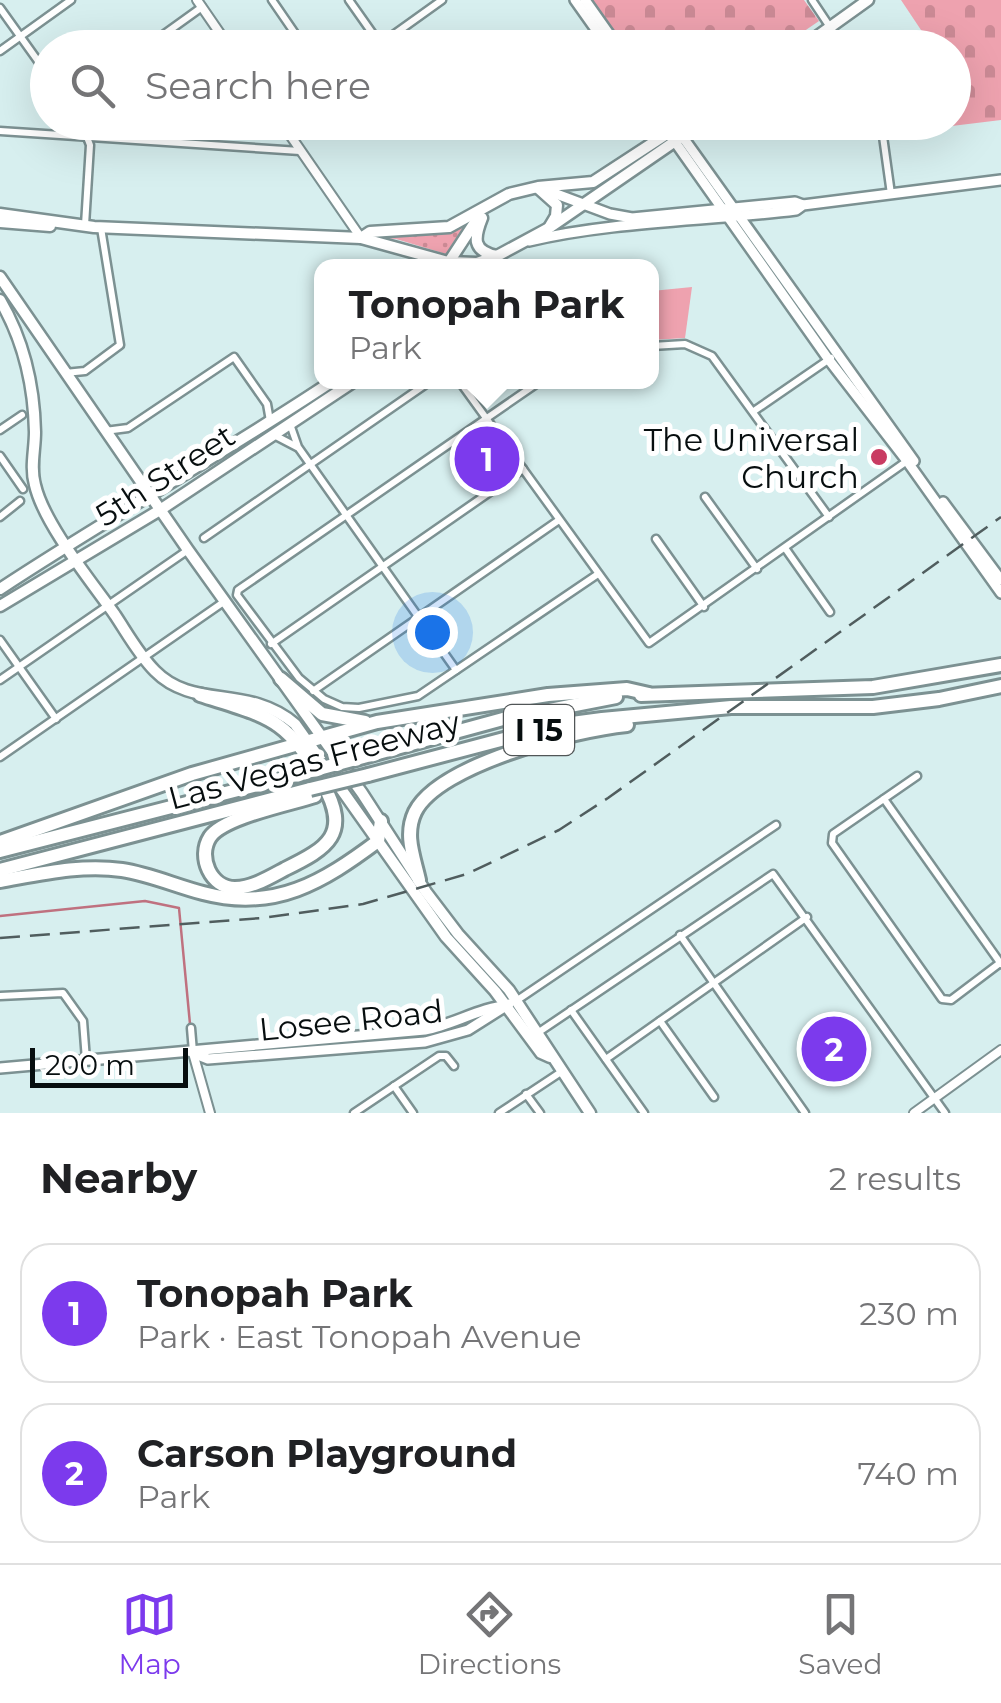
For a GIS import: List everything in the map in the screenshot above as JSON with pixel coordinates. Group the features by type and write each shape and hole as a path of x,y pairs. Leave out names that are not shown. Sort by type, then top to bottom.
{"highway":[{"name":"Las Vegas Freeway","path":"0,851 557,708 648,694 874,688 1001,665"},
{"path":"281,679 322,714 377,722"},
{"name":"Las Vegas Freeway","path":"0,870 313,792 557,725 703,708 874,707 1001,686"},
{"path":"0,842 192,774 325,740 377,722 548,695 627,688 648,694"},
{"path":"200,695 254,711 305,744 335,808 336,822 327,844 318,853 248,887 224,886 213,878 204,856 208,839 221,826 313,792"},
{"path":"418,880 410,850 413,815 436,786 566,734 703,708"},
{"path":"254,711 274,724 279,734 275,744 256,756"},
{"path":"0,880 71,870 123,870 207,895 263,898 318,882 378,840 381,821"}],"main road":[{"path":"576,0 597,30"},
{"path":"586,0 607,30"},
{"path":"825,30 868,0"},
{"path":"361,238 370,232 449,227 510,194 593,182 662,140"},
{"path":"492,259 549,228 665,140"},
{"path":"683,140 804,326 833,357"},
{"path":"524,242 794,202 804,205 1001,180"},
{"path":"538,187 610,214 632,218 764,214 796,210 804,205"},
{"path":"538,187 556,205 556,216 549,228"},
{"path":"486,208 475,241 480,251 497,256"},
{"path":"450,259 486,208"},
{"path":"732,213 754,237 873,412 1001,580"},
{"path":"0,214 100,227 361,238 430,259"},
{"path":"754,237 755,222 764,214"},
{"path":"0,222 61,224"},
{"path":"488,259 497,256"},
{"path":"0,276 216,590 346,770 418,880 512,1003 540,1053 550,1057"},
{"path":"0,300 22,345 32,388 32,466 38,497 76,561 144,658 164,680 200,695 265,704 295,724 305,744 331,774 454,946 539,1032 550,1057 590,1113"},
{"name":"5th Street","path":"0,606 160,510 320,389"},
{"name":"5th Street","path":"0,589 150,494 272,429 290,424 339,389"},
{"path":"873,412 1001,594"},
{"path":"216,590 224,594 237,592"},
{"name":"Losee Road","path":"0,1068 194,1054 207,1048 425,1030 464,1020 492,1006 512,1003"},
{"name":"Losee Road","path":"194,1054 208,1060 439,1039 468,1030 512,1003"},
{"path":"276,1054 281,1049 305,1046 310,1040"}],"street":[{"path":"0,50 71,0"},
{"path":"272,0 293,30"},
{"path":"349,0 368,30"},
{"path":"397,30 429,4 442,0"},
{"path":"812,0 833,30"},
{"path":"166,30 199,4 217,30"},
{"path":"0,8 30,50"},
{"path":"0,131 30,132"},
{"path":"85,226 88,140"},
{"path":"154,140 300,151"},
{"path":"292,140 361,238"},
{"path":"884,140 891,194"},
{"path":"77,391 86,371 120,344 100,227"},
{"path":"659,345 694,346 721,365 829,517"},
{"path":"105,431 128,428 234,356 267,404 272,429 298,448"},
{"path":"754,411 833,357"},
{"path":"64,372 86,371"},
{"path":"204,538 419,389"},
{"path":"465,389 650,643 907,462"},
{"path":"529,389 237,592 271,644 313,691 342,707 359,708 418,696 598,574"},
{"path":"267,404 286,412"},
{"path":"0,430 22,416"},
{"path":"290,424 298,448 456,670"},
{"path":"118,450 128,428"},
{"path":"0,456 23,489"},
{"path":"271,644 523,469"},
{"path":"705,496 757,569"},
{"path":"0,517 20,501"},
{"path":"313,691 560,520"},
{"path":"656,539 704,607"},
{"path":"786,548 830,612"},
{"path":"0,680 188,550"},
{"path":"0,757 225,601"},
{"path":"0,640 56,718"},
{"path":"884,799 1001,964 951,1000 942,999 831,838 884,799 918,776"},
{"name":"Losee Road","path":"512,1003 776,826"},
{"path":"539,1032 773,874 945,1113"},
{"path":"606,1059 807,917"},
{"path":"680,935 805,1113"},
{"path":"0,996 63,993 83,1021 86,1062"},
{"path":"571,1010 644,1113"},
{"path":"660,1020 714,1097"},
{"path":"190,1028 210,1113"},
{"path":"914,1113 1001,1050"},
{"path":"354,1113 442,1054 454,1066"},
{"path":"499,1113 560,1072"},
{"path":"394,1086 412,1113"},
{"path":"526,1094 540,1113"}],"green space":[{"path":"590,0 804,0 819,21 806,30 611,30"},
{"path":"901,0 1001,0 1001,120 971,124 971,30 921,30"},
{"path":"465,224 446,254 396,239 372,237 436,233"},
{"path":"692,287 685,338 659,340 659,290"},
{"path":"485,428 515,470 488,489 458,447"}],"waterway":[{"path":"0,916 145,901 179,908 190,1024"}],"railway":[{"path":"0,938 262,918 363,904 467,874 559,830 608,798 1001,517"}],"place":[{"name":"The Universal Church","path":"879,457"},
{"name":"Tonopah Park","path":"487,459"},
{"name":"Carson Playground","path":"834,1049"}]}
